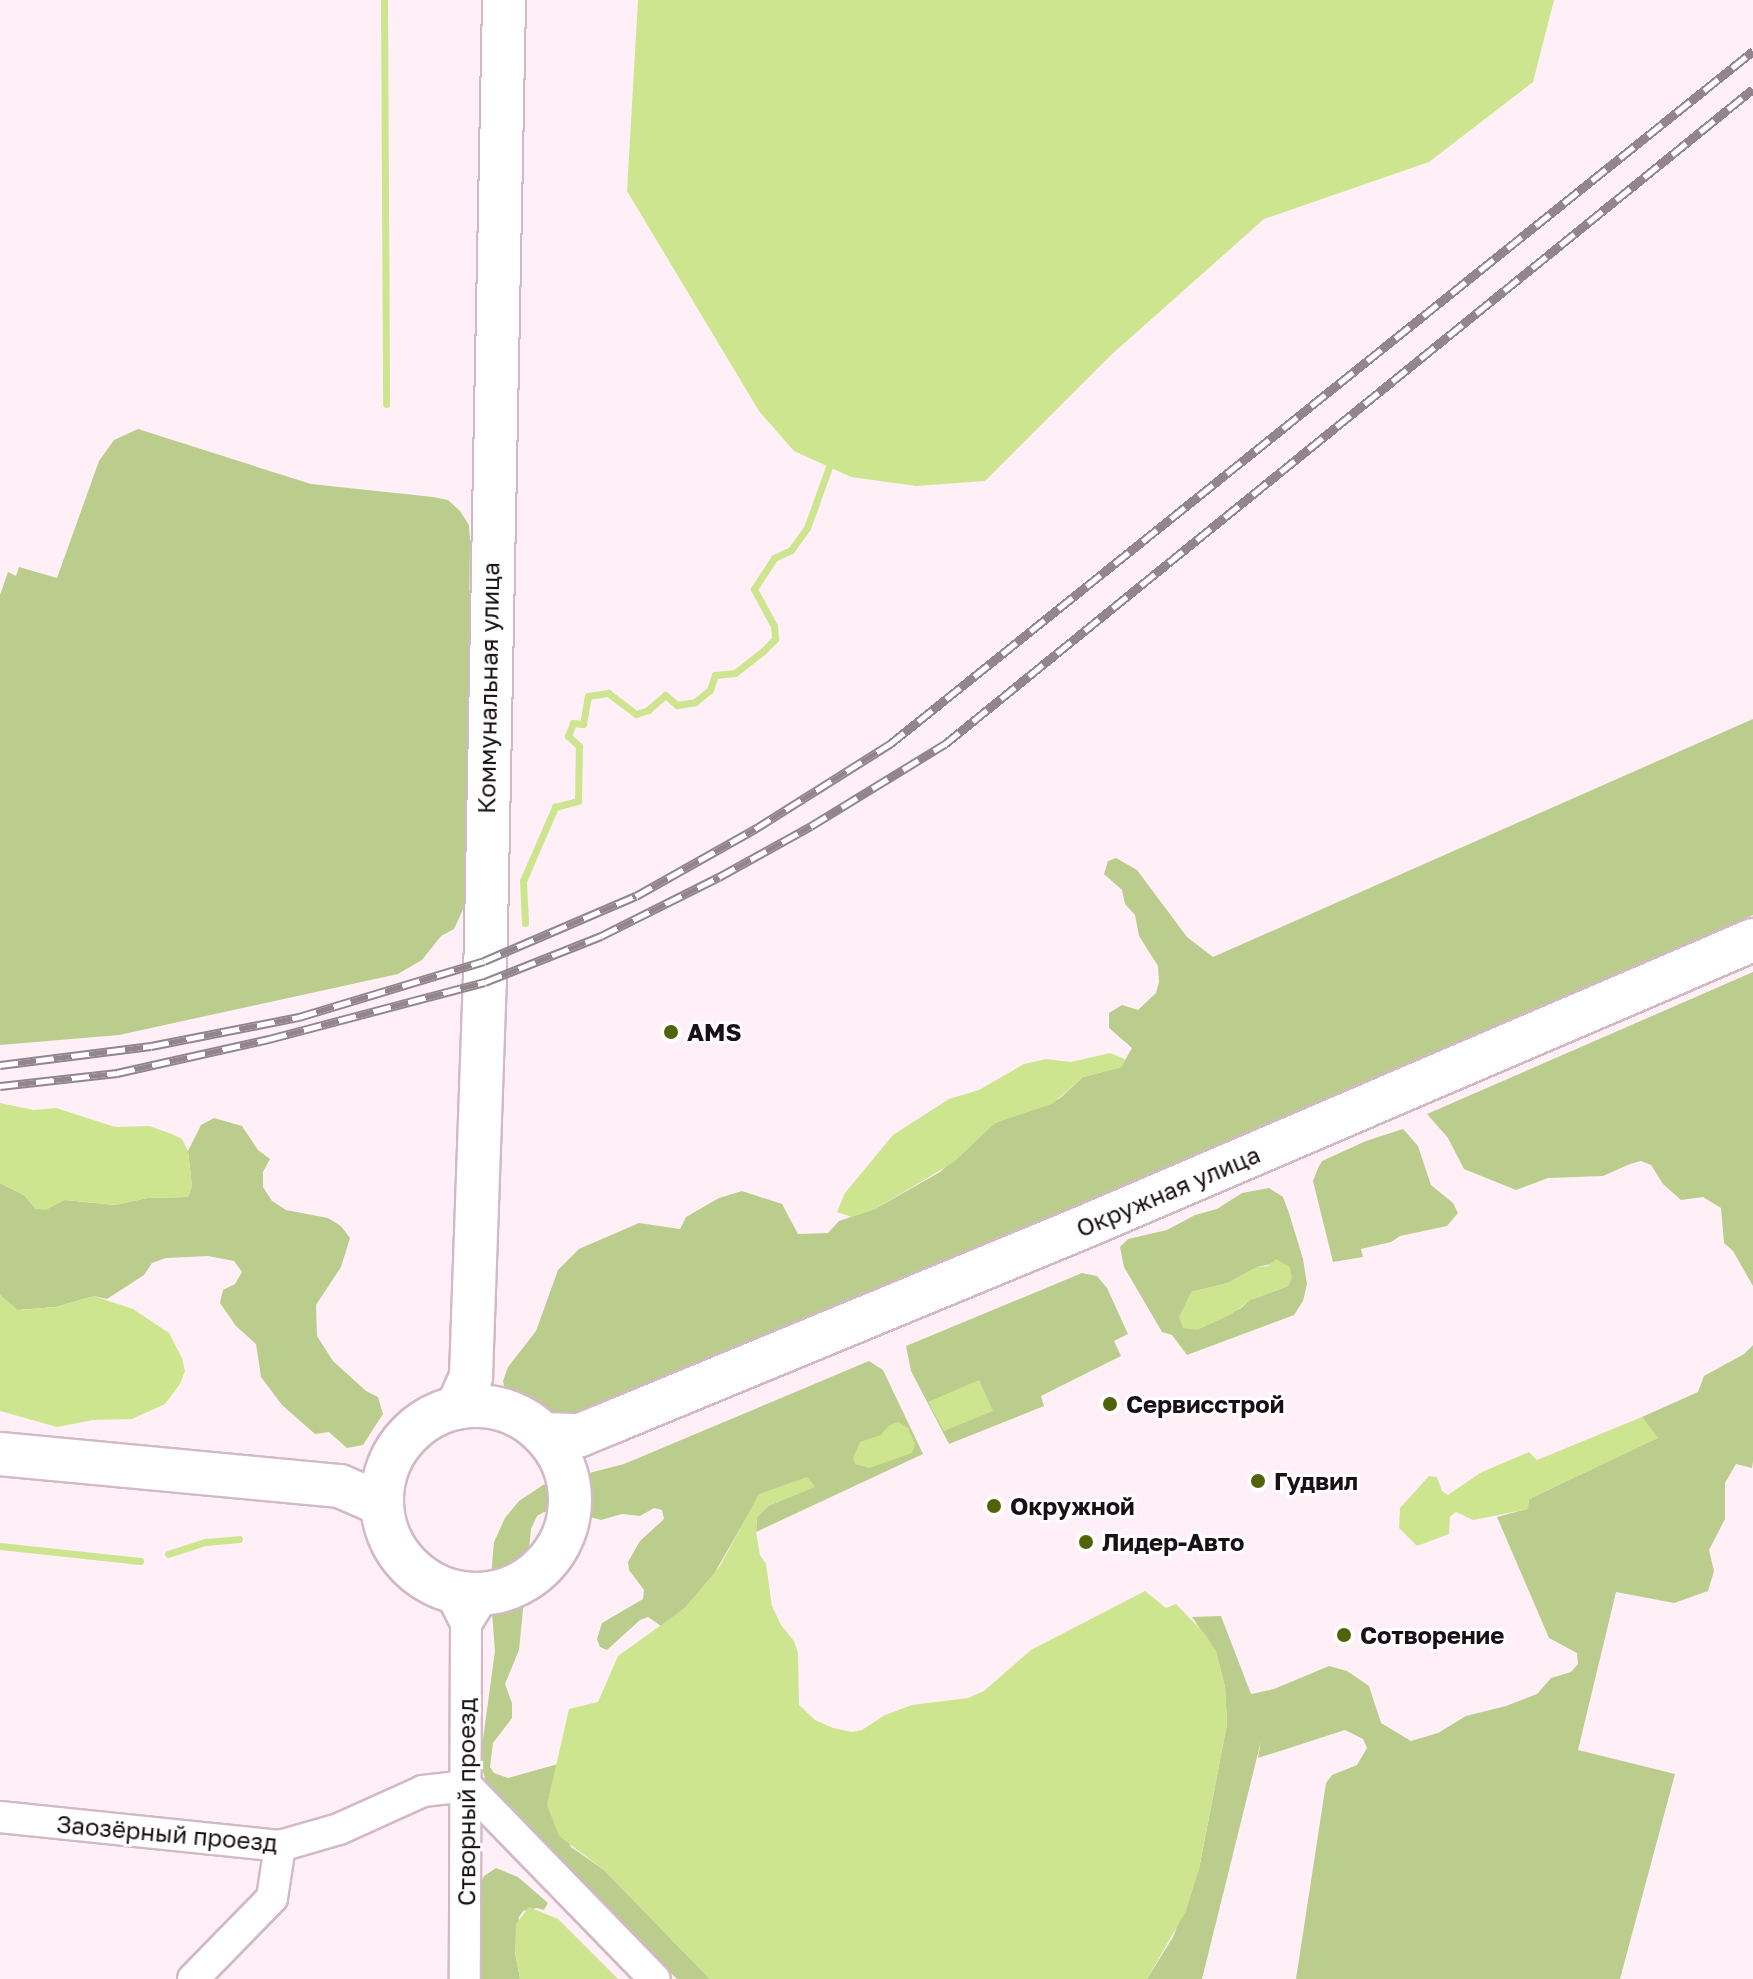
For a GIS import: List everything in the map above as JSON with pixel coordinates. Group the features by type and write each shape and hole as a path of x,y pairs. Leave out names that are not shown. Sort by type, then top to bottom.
{"main road":[{"name":"Коммунальная улица","path":"473,1397 485,982 504,0"},
{"name":"Окружная улица","path":"562,1444 1105,1218 1753,940"},
{"path":"473,1397 513,1413 562,1444 569,1482 570,1512 562,1542 544,1566 519,1585 467,1603 429,1583 404,1563 387,1536 383,1488 399,1444 422,1422 473,1397"},
{"path":"0,1454 383,1488"}],"street":[{"name":"Створный проезд","path":"465,1979 467,1603"},
{"name":"Заозёрный проезд","path":"0,1817 280,1846 339,1829 423,1791 467,1786"},
{"path":"467,1786 655,1979"},
{"path":"193,1979 272,1898 280,1846"}],"shaded area":[{"path":"638,0 1554,0 1533,82 1429,162 1264,219 1111,355 985,481 916,486 851,477 794,451 759,411 627,191"},
{"path":"138,429 311,484 433,497 448,500 460,511 469,525 470,541 466,903 454,929 441,936 422,960 398,974 119,1035 0,1045 0,595 8,572 16,576 19,567 57,578 99,461 114,440"},
{"path":"1753,719 1753,915 604,1410 543,1424 529,1419 507,1401 503,1381 508,1367 536,1331 558,1270 579,1249 639,1223 680,1229 686,1217 719,1198 742,1191 782,1204 798,1234 828,1233 839,1221 875,1209 940,1172 995,1123 1059,1099 1083,1077 1121,1067 1132,1048 1109,1028 1109,1013 1122,1005 1138,1010 1156,993 1158,966 1139,936 1135,915 1125,904 1122,890 1104,874 1108,861 1116,858 1137,870 1187,937 1213,957"},
{"path":"1753,972 1753,1286 1733,1251 1724,1243 1721,1208 1703,1197 1681,1200 1663,1184 1651,1165 1641,1161 1603,1176 1548,1178 1516,1190 1464,1169 1448,1138 1427,1114"},
{"path":"1110,1053 1125,1059 1122,1067 1083,1077 1052,1104 995,1123 954,1162 875,1209 852,1217 837,1212 845,1193 893,1135 949,1099 979,1090 1024,1064 1046,1059 1071,1062"},
{"path":"0,1103 34,1110 56,1108 115,1127 149,1126 182,1139 188,1151 192,1186 188,1197 147,1198 116,1205 65,1200 46,1210 36,1209 24,1195 0,1183"},
{"path":"214,1118 242,1126 258,1150 270,1159 263,1172 263,1187 272,1201 286,1210 328,1218 341,1226 350,1238 341,1267 316,1305 317,1336 333,1361 366,1391 378,1397 383,1414 363,1445 347,1448 329,1432 315,1434 282,1405 261,1377 256,1344 236,1326 220,1303 223,1290 235,1284 242,1272 234,1261 208,1256 166,1258 152,1263 144,1275 107,1299 94,1296 56,1307 17,1310 0,1295 0,1183 24,1195 36,1209 65,1200 115,1205 147,1198 188,1197 192,1186 188,1151 201,1125"},
{"path":"1403,1129 1418,1146 1431,1185 1453,1203 1458,1213 1447,1226 1400,1236 1391,1242 1361,1249 1363,1257 1333,1262 1313,1181 1318,1168 1322,1161 1366,1141"},
{"path":"1269,1188 1283,1197 1303,1259 1307,1284 1303,1301 1294,1315 1187,1355 1172,1335 1162,1332 1124,1267 1120,1247 1128,1239 1167,1230 1195,1215 1217,1209 1242,1193","holes":["1271,1264 1288,1286 1250,1300 1241,1308 1201,1328 1191,1292 1228,1283 1257,1267"]},
{"path":"1276,1259 1290,1267 1292,1278 1288,1286 1250,1300 1232,1314 1197,1330 1183,1328 1179,1317 1191,1292 1228,1283 1257,1267 1268,1266"},
{"path":"1082,1273 1097,1276 1107,1288 1128,1334 1114,1341 1121,1356 1041,1396 1044,1406 949,1444 911,1371 906,1346"},
{"path":"0,1295 18,1310 56,1307 94,1296 133,1309 169,1333 185,1371 180,1384 165,1404 132,1419 93,1420 57,1427 0,1411"},
{"path":"1753,1345 1752,1468 1736,1464 1725,1483 1725,1519 1709,1550 1714,1571 1708,1591 1674,1603 1616,1592 1578,1750 1675,1774 1620,1979 1296,1979 1326,1783 1332,1775 1357,1765 1367,1748 1363,1739 1345,1730 1258,1758 1261,1741 1202,1979 1147,1979 1173,1937 1199,1869 1227,1724 1225,1687 1216,1652 1192,1617 1221,1616 1251,1694 1274,1689 1329,1666 1347,1671 1369,1686 1381,1723 1411,1741 1438,1733 1466,1716 1537,1694 1551,1678 1571,1672 1578,1664 1577,1653 1549,1638 1497,1517 1527,1509 1529,1499 1657,1438 1642,1417 1698,1392 1704,1376 1744,1354"},
{"path":"869,1361 883,1370 923,1454 756,1532 757,1517 768,1506 814,1487 760,1494 714,1574 685,1608 661,1626 648,1617 640,1620 607,1650 600,1647 597,1639 602,1623 643,1599 644,1590 629,1570 628,1562 640,1541 664,1519 662,1510 654,1508 640,1516 622,1514 601,1520 568,1511 544,1512 537,1516 531,1529 519,1650 505,1684 512,1703 512,1718 493,1743 490,1767 494,1773 508,1778 558,1764 549,1796 571,1847 604,1870 710,1979 677,1979 500,1807 486,1782 480,1761 495,1651 490,1587 494,1542 505,1518 519,1501 543,1485 624,1464"},
{"path":"979,1380 993,1411 944,1431 928,1402"},
{"path":"1642,1417 1658,1438 1529,1499 1528,1509 1473,1520 1456,1512 1450,1517 1449,1534 1417,1546 1399,1528 1400,1508 1429,1476 1437,1477 1442,1491 1448,1495 1480,1473 1529,1452 1537,1460"},
{"path":"898,1422 908,1428 915,1444 912,1453 869,1468 855,1464 853,1458 860,1442 881,1435 888,1426"},
{"path":"807,1477 815,1487 768,1506 757,1517 756,1532 760,1555 766,1564 772,1606 798,1653 799,1705 815,1720 833,1728 852,1732 862,1730 885,1715 912,1705 968,1698 984,1691 1031,1650 1145,1591 1166,1608 1176,1604 1205,1634 1216,1651 1225,1687 1227,1724 1199,1869 1186,1911 1147,1979 710,1979 604,1870 559,1836 547,1805 569,1709 598,1702 618,1656 685,1608 720,1566 759,1494"},
{"path":"496,1868 518,1877 548,1903 544,1910 523,1911 519,1917 515,1952 520,1979 478,1979 478,1889 484,1876"},
{"path":"529,1907 558,1919 618,1979 520,1979 515,1952 516,1924"}],"waterway":[{"path":"384,0 386,404"},
{"path":"525,923 523,881 555,807 578,801 579,746 568,736 573,723 583,724 588,696 608,693 636,714 648,710 665,695 677,705 695,702 710,690 715,675 735,673 763,651 775,639 774,626 754,589 774,558 791,550 807,528 829,467"},
{"path":"168,1554 206,1542 239,1539"},
{"path":"0,1546 140,1561"}],"railway":[{"path":"0,1065 151,1046 299,1017 484,961 636,896 755,829 890,744 1753,51"},
{"path":"0,1086 117,1073 269,1039 485,982 601,936 719,877 811,826 945,744 1753,89"}],"place":[{"name":"AMS","path":"671,1032"},
{"name":"Сервисстрой","path":"1110,1404"},
{"name":"Гудвил","path":"1258,1481"},
{"name":"Окружной","path":"994,1506"},
{"name":"Лидер-Авто","path":"1086,1542"},
{"name":"Сотворение","path":"1344,1635"}]}
